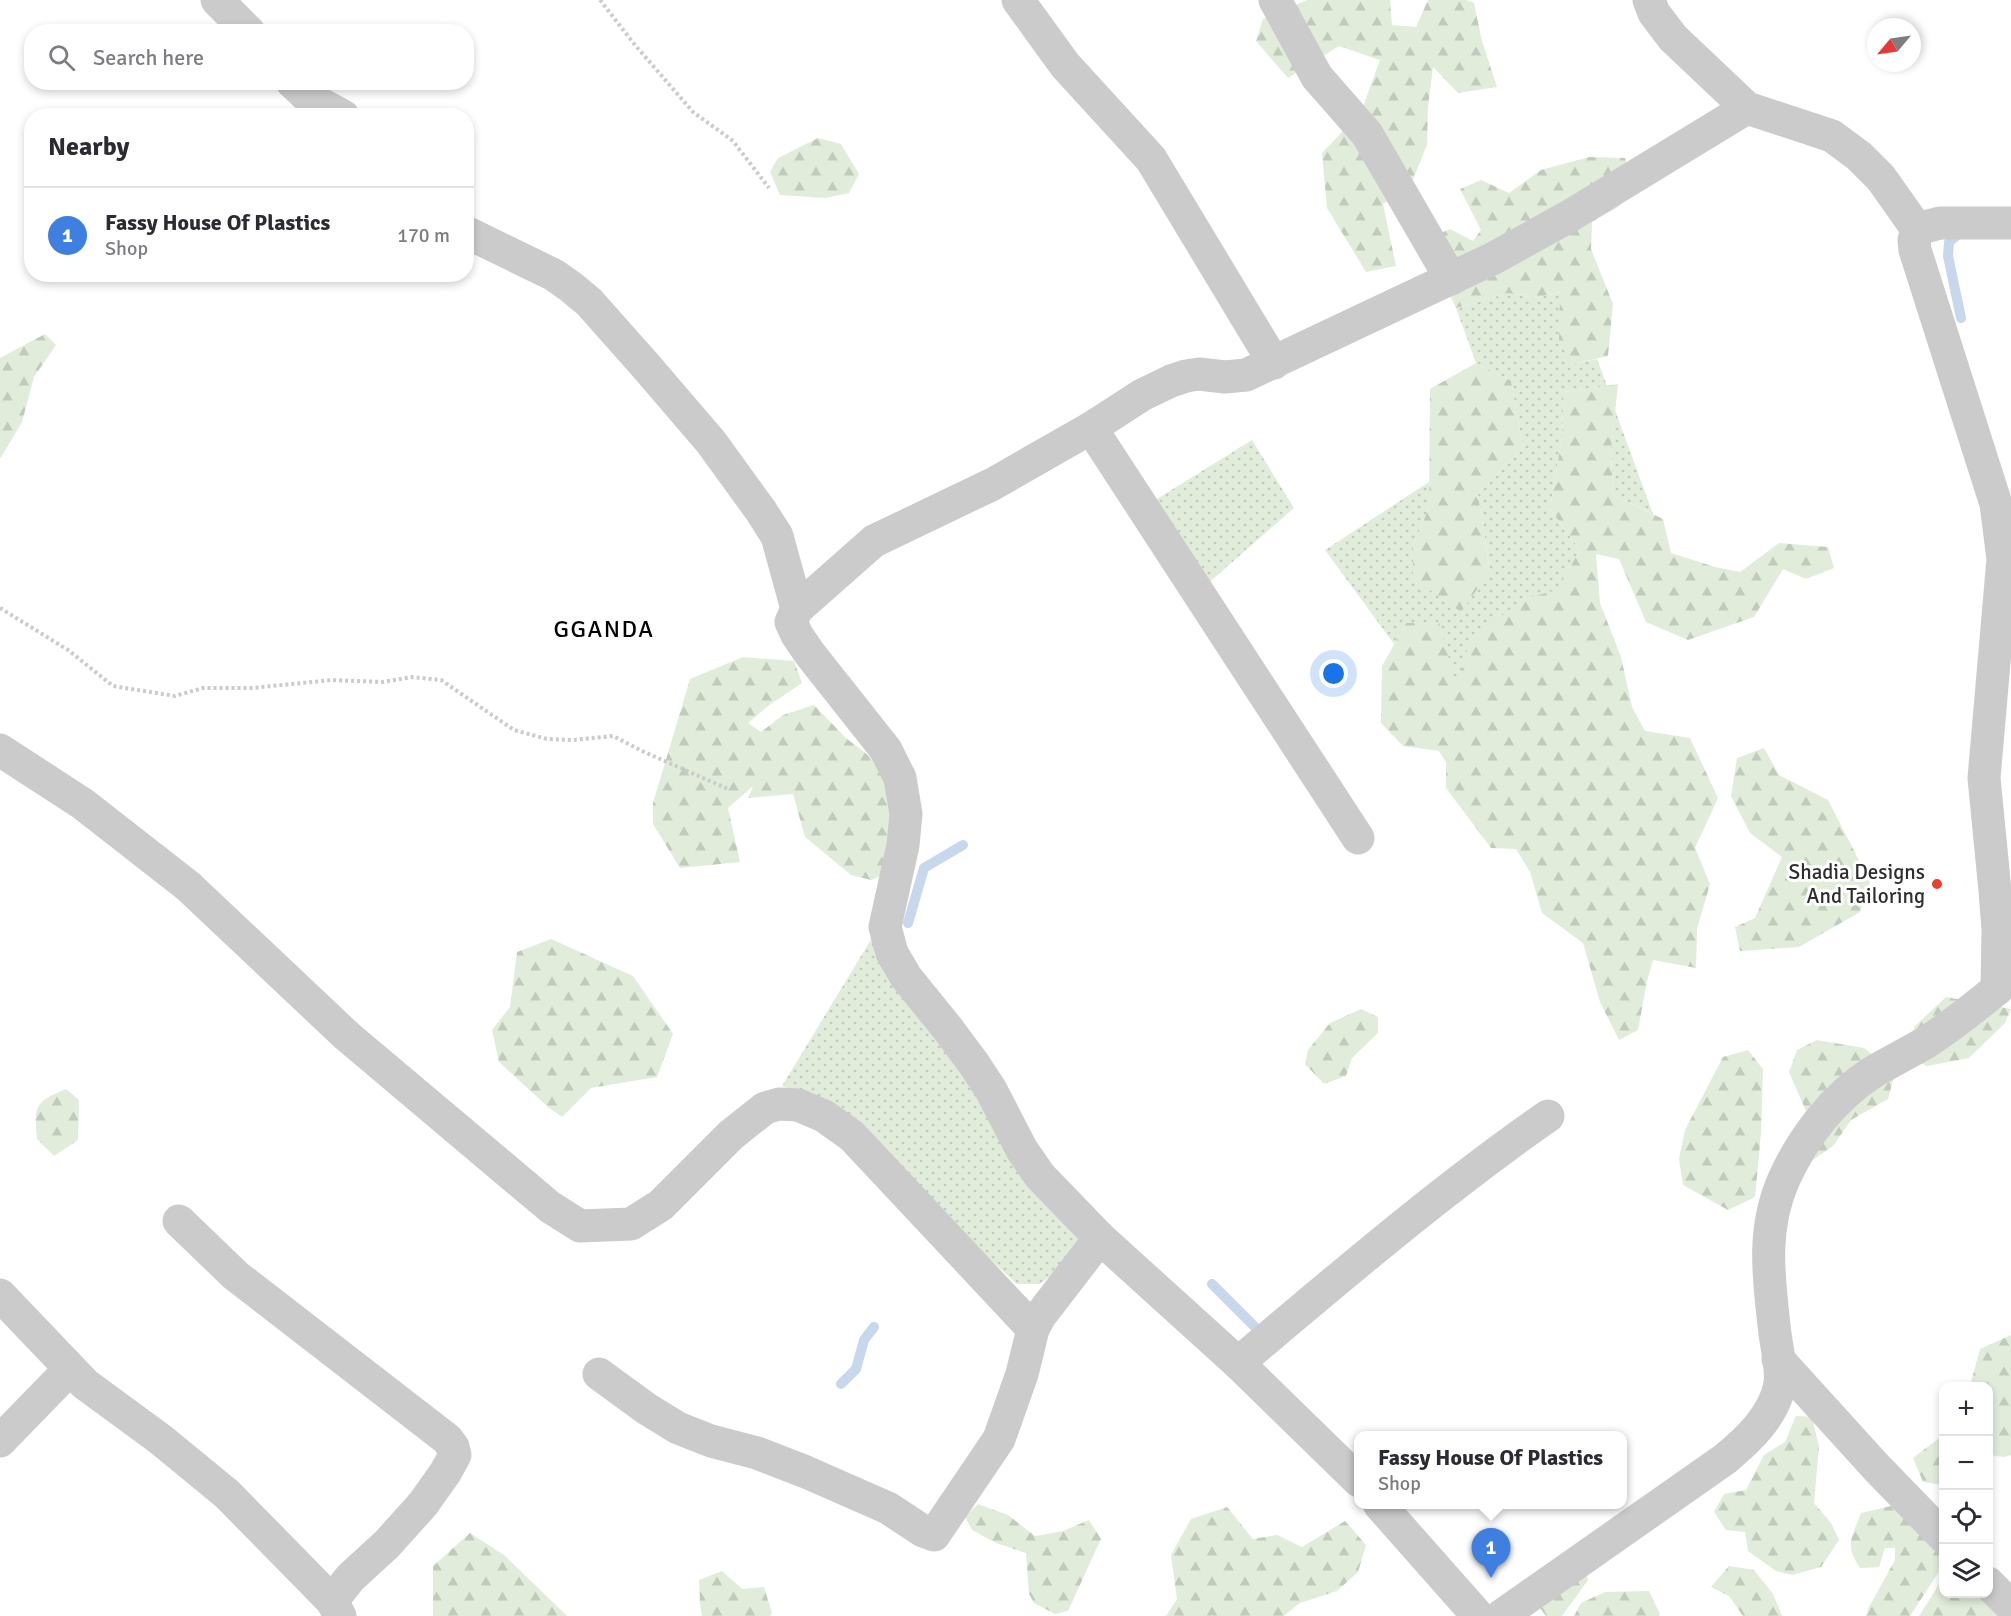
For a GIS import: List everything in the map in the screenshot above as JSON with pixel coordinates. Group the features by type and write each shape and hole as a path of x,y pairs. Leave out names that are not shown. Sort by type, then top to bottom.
{"street":[{"path":"217,0 241,24"},
{"path":"1018,0 1065,65 1151,159 1274,363"},
{"path":"1275,0 1317,77 1367,134 1451,279"},
{"path":"1649,0 1654,13 1673,38 1747,108 1832,136 1859,156 1881,178 1917,229"},
{"path":"301,90 308,97 328,108"},
{"path":"1354,1476 1238,1363 1100,1238 1040,1176 1030,1163 991,1090 948,1029 906,977 892,953 885,927 903,845 906,814 900,778 886,750 810,654 797,635 792,622 797,609 874,541 993,484 1091,428 1142,395 1171,381 1199,374 1225,377 1246,375 1274,363 1494,258 1568,217 1747,108"},
{"path":"1917,229 1940,223 2010,219"},
{"path":"1501,1616 1725,1459 1744,1444 1762,1423 1773,1403 1780,1383 1770,1285 1768,1244 1770,1222 1774,1202 1801,1148 1824,1114 1872,1073 1925,1043 2004,991 1984,778 2003,559 1996,504 1915,250 1914,240 1917,229"},
{"path":"474,236 554,275 571,287 589,302 645,365 711,442 761,511 777,537 797,609"},
{"path":"1091,428 1358,838"},
{"path":"0,750 83,804 180,879 347,1036 550,1207 580,1226 631,1224 644,1218 661,1205 731,1135 765,1108 779,1104 798,1105 824,1116 852,1136 1033,1329"},
{"path":"1238,1363 1412,1217 1500,1149 1548,1116"},
{"path":"0,1295 85,1384 160,1439 227,1494 336,1609 350,1578 387,1544 423,1504 455,1455 453,1447 447,1439 235,1275 179,1221"},
{"path":"599,1374 648,1410 678,1428 711,1441 757,1453 806,1472 888,1508 923,1531 934,1535 999,1439 1022,1374 1033,1329 1040,1316 1100,1238"},
{"path":"1778,1359 1876,1468 1939,1531"},
{"path":"0,1441 70,1369"},
{"path":"1383,1509 1478,1616"},
{"path":"1993,1587 2011,1606"}],"path":[{"path":"600,0 635,45 693,112 733,141 769,188"},
{"path":"0,608 68,651 113,686 175,696 203,688 252,688 332,680 383,682 412,677 441,680 514,730 547,739 573,740 614,736 728,789"}],"green space":[{"path":"1307,0 1390,0 1392,25 1416,27 1428,0 1466,0 1474,3 1482,41 1497,87 1458,93 1433,67 1428,107 1427,145 1410,187 1383,204 1396,266 1366,272 1327,208 1322,153 1361,112 1380,60 1339,46 1288,78 1256,41 1263,19"},
{"path":"818,138 841,144 859,174 849,193 826,198 780,195 770,172 778,158"},
{"path":"1589,157 1625,158 1635,188 1618,207 1592,222 1591,249 1613,304 1608,356 1572,364 1559,341 1560,292 1535,298 1508,293 1456,308 1432,257 1432,237 1450,229 1473,241 1481,230 1460,189 1481,180 1509,193 1541,170"},
{"path":"1561,292 1572,364 1597,359 1607,386 1564,392 1562,437 1550,509 1580,550 1557,591 1524,599 1457,689 1406,623 1394,644 1325,550 1429,482 1429,507 1413,547 1490,571 1478,494 1523,448 1511,381 1476,363 1456,308 1508,293 1535,298"},
{"path":"45,334 56,345 34,377 22,422 0,459 0,358"},
{"path":"1476,363 1511,381 1523,448 1478,494 1490,571 1461,612 1413,578 1413,547 1429,507 1430,389"},
{"path":"1618,384 1611,451 1613,495 1663,519 1671,553 1715,567 1740,572 1779,543 1828,547 1834,568 1806,579 1783,569 1754,617 1688,640 1646,622 1619,559 1596,554 1600,603 1621,657 1632,707 1645,731 1690,738 1718,798 1695,848 1710,884 1697,929 1696,968 1653,960 1638,1030 1619,1040 1600,1002 1583,943 1542,913 1530,872 1516,849 1491,848 1446,788 1446,762 1439,751 1403,746 1381,723 1382,666 1406,623 1439,622 1457,688 1470,639 1524,599 1557,590 1580,550 1550,509 1562,437 1564,392"},
{"path":"1615,410 1653,514 1613,495 1611,451"},
{"path":"1252,440 1294,508 1206,585 1152,502"},
{"path":"743,657 794,661 802,683 748,723 761,732 783,715 814,705 846,738 882,766 899,800 888,873 871,880 851,875 805,837 793,794 748,798 753,786 728,808 740,862 680,868 653,824 653,803 690,679"},
{"path":"1764,748 1779,775 1828,800 1870,882 1860,912 1799,947 1740,951 1735,927 1755,918 1782,857 1750,833 1731,796 1737,758"},
{"path":"886,915 888,932 1091,1226 1075,1257 1040,1284 1017,1284 842,1112 782,1086"},
{"path":"551,939 633,976 673,1034 657,1077 591,1088 562,1117 499,1062 492,1030 510,1007 517,952"},
{"path":"1946,997 2011,1009 2005,1023 1969,1058 1927,1066 1916,1061 1914,1027"},
{"path":"1361,1009 1378,1017 1378,1033 1352,1058 1346,1076 1324,1084 1305,1064 1308,1050 1330,1023"},
{"path":"1817,1040 1864,1048 1895,1073 1888,1099 1851,1120 1833,1146 1813,1160 1806,1111 1789,1072 1797,1050"},
{"path":"1748,1050 1763,1069 1761,1133 1755,1197 1728,1210 1683,1185 1679,1159 1685,1130 1723,1057"},
{"path":"66,1089 79,1100 78,1140 54,1156 37,1139 36,1112 42,1102"},
{"path":"2011,1335 2011,1455 2004,1457 1993,1456 1993,1382 1971,1382 1980,1349"},
{"path":"1796,1416 1812,1417 1819,1447 1814,1503 1831,1523 1839,1540 1821,1567 1792,1575 1776,1571 1748,1551 1745,1532 1726,1530 1714,1512 1724,1494 1746,1490 1764,1455 1785,1442"},
{"path":"1939,1438 1939,1484 1923,1482 1913,1458"},
{"path":"978,1504 1008,1515 1035,1536 1063,1531 1089,1520 1101,1539 1068,1611 1055,1614 1034,1603 1029,1594 1026,1553 996,1543 972,1530 965,1517"},
{"path":"1895,1505 1939,1527 1939,1572 1910,1616 1866,1616 1895,1560 1895,1548 1885,1548 1879,1567 1860,1568 1852,1553 1851,1541 1861,1513"},
{"path":"1227,1507 1253,1539 1277,1535 1302,1547 1345,1521 1366,1545 1358,1572 1337,1591 1300,1603 1284,1616 1166,1616 1177,1599 1171,1555 1191,1519"},
{"path":"470,1533 504,1555 567,1616 433,1616 433,1566"},
{"path":"1584,1565 1588,1580 1562,1616 1546,1616 1537,1604"},
{"path":"1729,1566 1754,1570 1773,1594 1782,1616 1743,1616 1729,1596 1711,1587"},
{"path":"722,1571 742,1589 764,1587 772,1613 770,1616 702,1616 699,1580"},
{"path":"1939,1584 1939,1598 1992,1598 2011,1616 1919,1616"},
{"path":"1649,1591 1659,1616 1574,1616 1581,1603 1605,1592"}],"waterway":[{"path":"1961,318 1948,256 1949,242 1960,233 1964,233"},
{"path":"908,923 924,868 963,845"},
{"path":"1212,1284 1256,1328"},
{"path":"841,1384 856,1369 864,1340 874,1327"}],"place":[{"name":"Shadia Designs And Tailoring","path":"1937,884"},
{"name":"Fassy House Of Plastics","path":"1491,1578"}],"district":[{"name":"GGANDA","path":"604,629"}]}
